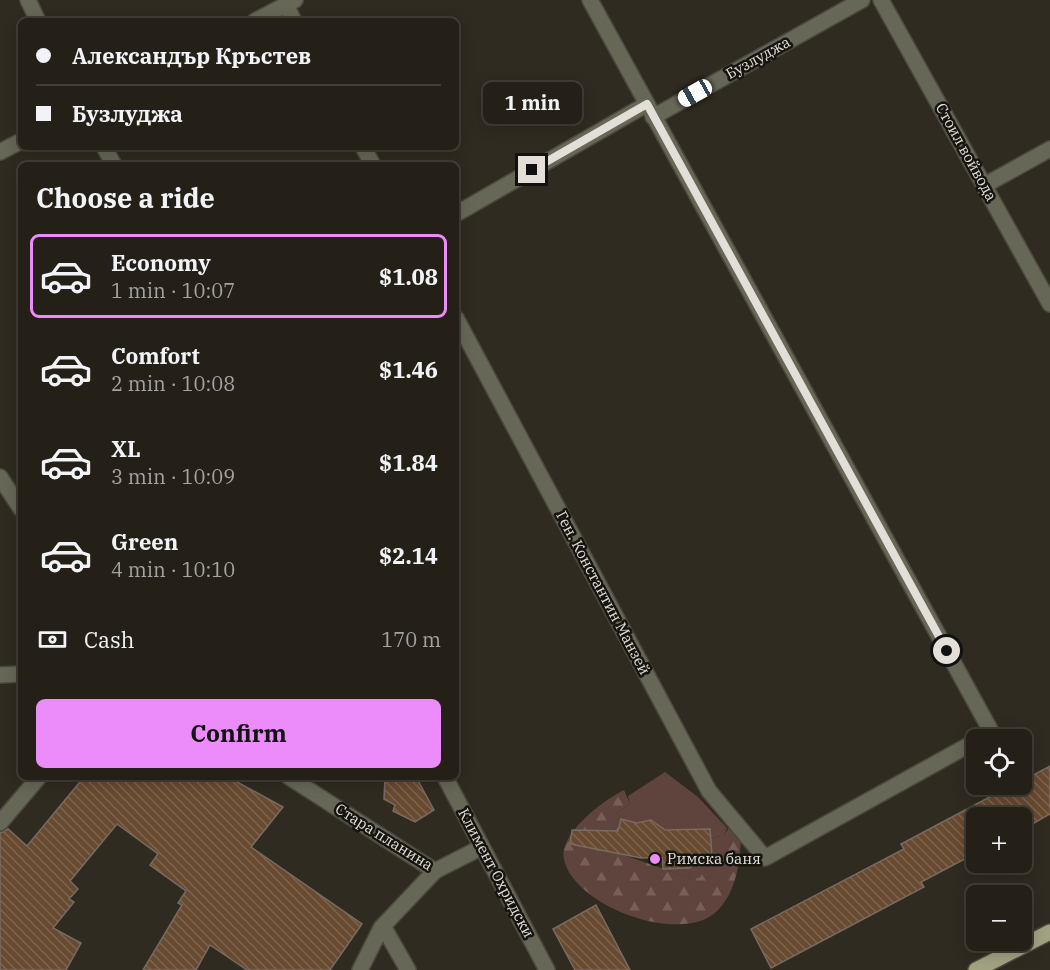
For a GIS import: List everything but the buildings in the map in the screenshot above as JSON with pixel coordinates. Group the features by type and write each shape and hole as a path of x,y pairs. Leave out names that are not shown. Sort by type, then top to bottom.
{"main road":[{"path":"976,970 1050,932"}],"street":[{"path":"28,0 37,18"},
{"path":"590,0 978,729"},
{"name":"Бузлуджа","path":"459,212 862,0"},
{"name":"Стоил войвода","path":"882,0 1050,304"},
{"path":"261,18 290,3 293,18"},
{"path":"985,185 1050,149"},
{"name":"Ген. Константин Манзей","path":"459,324 709,791 765,858 966,747"},
{"path":"0,477 18,504"},
{"path":"0,675 18,674"},
{"path":"0,823 36,780"},
{"name":"Стара планина","path":"294,780 435,871 482,847"},
{"name":"Климент Охридски","path":"447,780 548,970"},
{"path":"360,970 383,926 435,871"},
{"path":"383,926 408,970"}],"green space":[{"path":"665,772 698,797 727,828 725,834 711,839 710,829 661,830 655,822 647,820 639,828 634,822 621,819 617,813 630,804 628,796"},
{"path":"624,790 630,804 617,813 621,819 612,851 690,878 699,878 710,860 711,839 725,834 730,826 741,838 740,857 733,886 718,910 702,920 680,924 656,923 607,906 587,892 572,876 564,859 564,849 568,839 595,809"},
{"path":"694,855 712,855 707,869 699,878 690,878 663,869 675,868"}],"place":[{"name":"Римска баня","path":"655,859"}],"route":[{"path":"532,170 647,104 947,651"}]}
